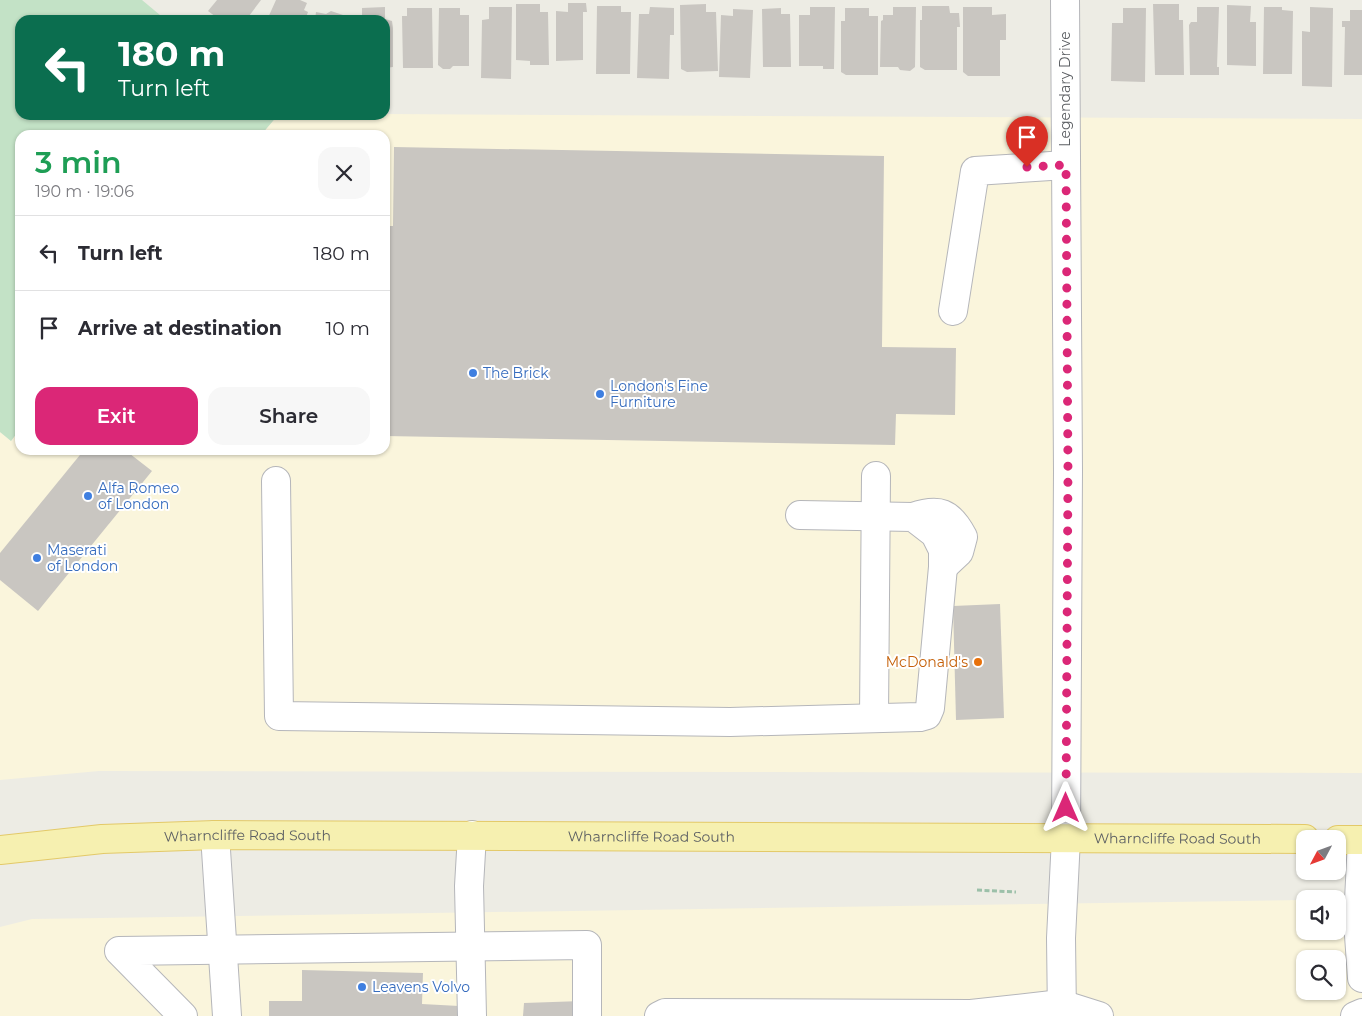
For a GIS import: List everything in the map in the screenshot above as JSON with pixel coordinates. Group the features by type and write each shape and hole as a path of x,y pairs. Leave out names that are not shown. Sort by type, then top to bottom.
{"main road":[{"name":"Wharncliffe Road South","path":"0,850 102,839 215,835 1296,839"},
{"path":"1346,840 1362,840"}],"street":[{"name":"Legendary Drive","path":"1062,1010 1061,938 1066,838 1068,471 1065,0"},
{"path":"954,311 975,171 1066,165"},
{"path":"874,718 876,476"},
{"path":"276,481 279,716 721,722 920,717 927,714 930,708 943,567 942,550 935,534 913,517 800,515"},
{"path":"215,835 227,1016"},
{"path":"472,835 469,886 472,946 472,1016"},
{"path":"1362,840 1358,921 1362,978"},
{"path":"183,1016 119,951 587,945 587,1016"},
{"path":"659,1016 665,1013 971,1014 1062,1010 1099,1016"},
{"path":"1355,1016 1362,1013"}],"path":[{"path":"978,890 1016,892"}],"shaded area":[{"path":"390,114 1362,119 1362,773 99,771 0,780 0,432 11,441 15,436 15,455 390,455 390,130 265,130 274,120 390,120"},
{"path":"1346,899 1362,899 1362,1016 0,1016 0,927 32,919 1296,900 1296,940 1346,940"}],"green space":[{"path":"0,0 142,0 160,15 15,15 15,120 274,120 265,130 15,130 15,436 11,441 0,432"}],"building":[{"path":"217,0 261,0 250,15 213,15 208,11"},
{"path":"276,0 300,0 307,3 304,10 308,12 307,15 269,15"},
{"path":"568,3 586,3 587,12 583,12 583,60 556,61 556,11 568,12"},
{"path":"516,4 540,4 540,12 548,12 549,65 530,65 530,61 516,60"},
{"path":"706,4 706,12 716,12 718,71 687,72 681,69 680,5"},
{"path":"1153,4 1179,4 1179,20 1183,20 1184,75 1155,75"},
{"path":"1227,5 1251,6 1250,22 1256,22 1256,66 1227,65"},
{"path":"597,6 621,6 621,12 631,12 630,74 596,74"},
{"path":"922,6 949,6 950,13 959,13 960,27 957,27 957,70 925,70 920,67 920,20 922,20"},
{"path":"385,7 385,15 362,15 362,8"},
{"path":"489,7 512,7 511,79 481,78 482,20 489,19"},
{"path":"650,7 674,8 674,35 670,35 669,79 637,78 639,14 649,14"},
{"path":"810,7 835,7 834,69 823,69 823,66 799,66 799,15 810,15"},
{"path":"893,7 916,7 915,67 910,71 900,70 898,67 880,67 881,21 883,20 883,15 893,15"},
{"path":"963,7 992,7 992,15 1006,14 1006,40 1000,40 1000,76 968,76 963,72"},
{"path":"1197,7 1219,7 1217,67 1219,67 1219,75 1190,75 1189,25 1191,22 1197,22"},
{"path":"1264,7 1282,7 1282,10 1293,11 1292,74 1263,74"},
{"path":"1310,7 1333,8 1332,87 1302,86 1302,31 1310,32"},
{"path":"407,8 432,8 433,68 403,68 402,16 407,16"},
{"path":"439,8 460,8 460,15 469,15 469,66 453,66 450,69 443,69 438,65"},
{"path":"781,8 781,14 790,14 791,67 763,67 762,9"},
{"path":"845,8 869,8 869,16 878,16 878,75 846,75 841,72 841,21 845,21"},
{"path":"1123,8 1146,8 1145,82 1111,81 1112,23 1123,23"},
{"path":"733,9 753,10 750,78 719,77 721,15 733,16"},
{"path":"1350,10 1362,10 1362,75 1344,75 1345,27 1342,27 1342,21 1350,21"},
{"path":"331,11 343,15 316,15 316,12 326,14"},
{"path":"390,20 392,21 393,28 393,67 390,67"},
{"path":"394,147 884,156 882,347 956,348 955,415 896,414 895,445 390,436 390,226 393,226"},
{"path":"80,455 131,455 152,471 38,611 0,580 0,553"},
{"name":"McDonald's","path":"1000,604 1004,718 956,720 953,606"},
{"name":"Leavens Volvo","path":"302,970 423,973 422,1004 459,1006 459,1016 269,1016 269,1001 302,1001"},
{"path":"582,1001 582,1016 523,1016 524,1003"}],"place":[{"name":"The Brick","path":"473,373"},
{"name":"London's Fine Furniture","path":"600,394"},
{"name":"Alfa Romeo of London","path":"88,496"},
{"name":"Maserati of London","path":"37,558"},
{"name":"McDonald's","path":"978,662"},
{"name":"Leavens Volvo","path":"362,987"}],"route":[{"path":"1027,167 1066,165 1068,471 1066,808"}]}
